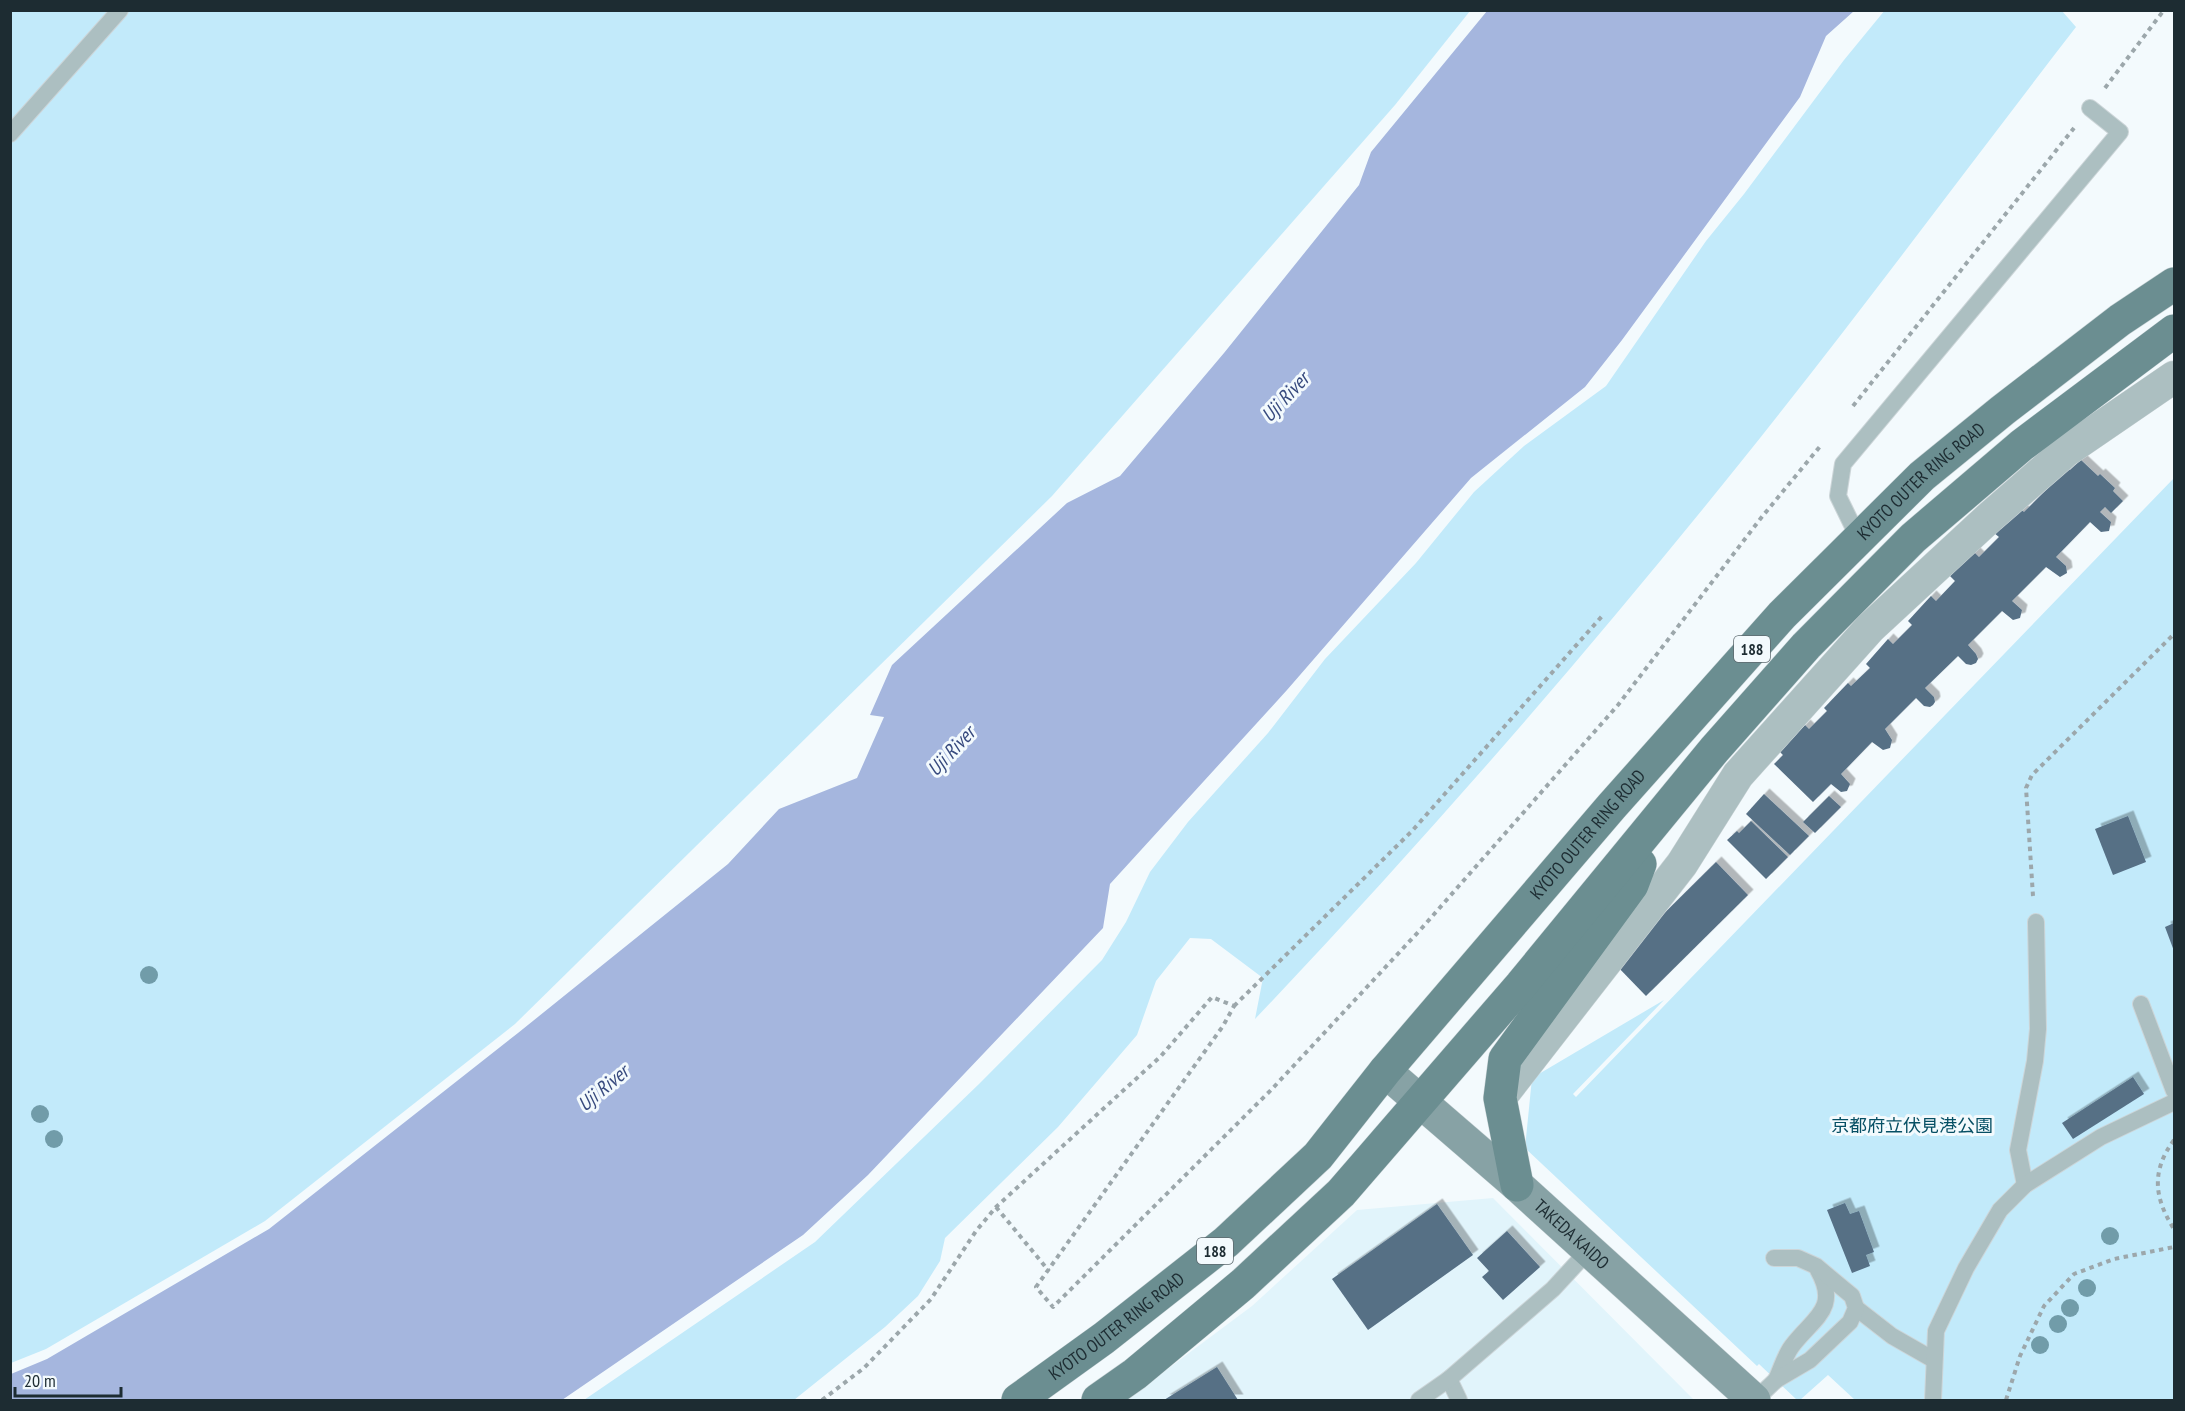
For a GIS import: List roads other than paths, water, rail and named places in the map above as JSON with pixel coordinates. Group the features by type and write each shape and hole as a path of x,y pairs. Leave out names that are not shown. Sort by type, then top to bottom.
{"main road":[{"name":"KYOTO OUTER RING ROAD","path":"1018,1401 1104,1338 1226,1242 1317,1156 1385,1071 1611,807 1782,615 1922,476 2120,320 2175,284"},
{"name":"KYOTO OUTER RING ROAD","path":"1098,1401 1135,1374 1259,1269 1341,1193 1657,821 1714,750 1806,646 1913,538 2022,445 2173,338"},
{"path":"1517,1185 1500,1098 1505,1059 1632,885 1657,821"},
{"name":"TAKEDA KAIDO","path":"1385,1071 1517,1185 1682,1333 1762,1394"}],"street":[{"path":"1500,1098 1682,864 1738,775 1870,628 1990,517 2066,451 2175,377"}],"lane":[{"path":"10,134 120,10"},
{"path":"1859,539 1838,496 1843,464 2120,132 2090,108"},
{"path":"2025,1185 2018,1150 2035,1061 2038,1029 2036,922"},
{"path":"2141,1004 2175,1090"},
{"path":"1933,1401 1936,1331 1966,1268 2000,1210 2025,1185 2101,1137 2175,1102"},
{"path":"1419,1401 1449,1379 1553,1289 1588,1251"},
{"path":"1774,1258 1798,1258 1816,1266 1852,1296 1856,1308 1892,1336 1934,1360"},
{"path":"1762,1394 1791,1346 1808,1330 1826,1306 1823,1278 1816,1266"},
{"path":"1762,1394 1810,1360 1850,1322 1856,1308"},
{"path":"1449,1379 1459,1401"}],"water":[{"name":"Uji River","path":"1487,11 1854,11 1826,36 1800,97 1585,387 1471,478 1287,690 1110,884 1103,928 868,1175 803,1235 562,1400 11,1400 11,1374 47,1359 269,1229 728,864 779,809 857,778 884,717 870,715 892,665 1067,503 1120,476 1224,353 1359,185 1371,152"}],"park label":[{"name":"京都府立伏見港公園","path":"1912,1126"}]}
